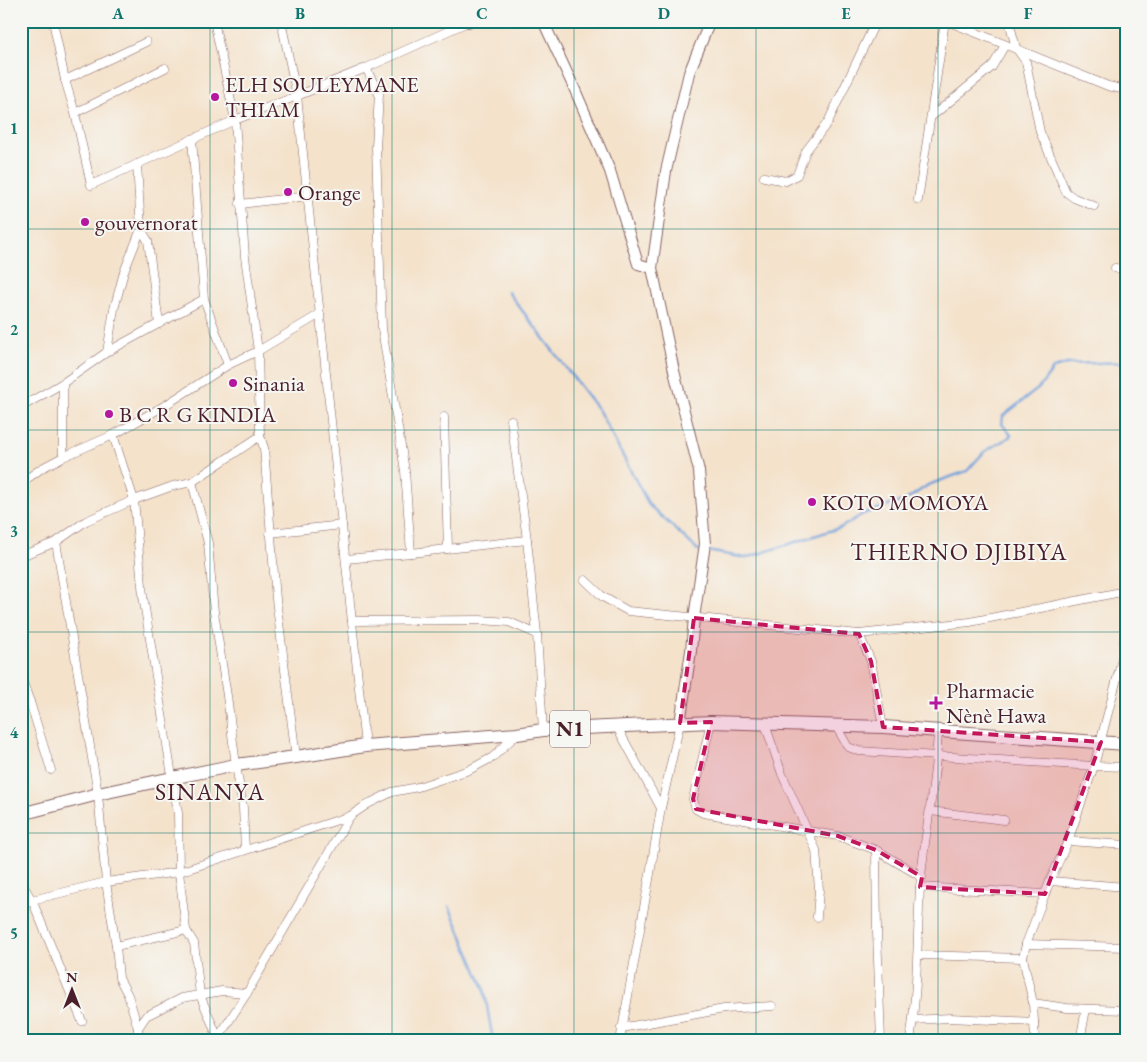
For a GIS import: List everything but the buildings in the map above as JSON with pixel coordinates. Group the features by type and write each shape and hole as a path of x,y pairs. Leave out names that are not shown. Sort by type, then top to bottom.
{"highway":[{"name":"N1","path":"21,814 98,794 236,765 365,746 517,734 543,730 711,722 883,727 1126,744"}],"street":[{"path":"62,21 53,24 64,80 75,112 91,185 235,120 366,68 468,22"},
{"path":"214,21 235,120 245,257 258,351 260,436 264,448 276,599 296,757"},
{"path":"281,21 297,96 365,746"},
{"path":"543,21 610,170 638,264 652,268"},
{"path":"620,1041 661,808 680,722 705,549 699,471 674,370 652,268 666,170 689,73 710,21"},
{"path":"764,177 786,181 797,175 806,151 828,122 876,21"},
{"path":"918,200 946,21 1108,86 1126,90"},
{"path":"1009,21 1016,48 1026,62 1040,132 1066,192 1074,198 1094,206"},
{"path":"64,80 146,42"},
{"path":"931,117 992,67 1005,45"},
{"path":"75,112 165,68"},
{"path":"366,68 379,94 376,148 382,329 405,471 411,553"},
{"path":"192,139 204,299 228,365"},
{"path":"107,352 114,309 124,272 141,229 138,164"},
{"path":"240,204 308,196"},
{"path":"141,229 148,241 159,324"},
{"path":"1115,268 1126,269"},
{"path":"21,407 63,383 107,352 204,299"},
{"path":"21,483 42,468 63,457 113,435 164,406 228,365 258,351 320,314"},
{"path":"63,383 63,457"},
{"path":"444,417 448,548"},
{"path":"511,420 537,634 543,730"},
{"path":"113,435 134,500 143,596 178,813 179,872 186,930 194,943 200,995 218,1039"},
{"path":"21,556 56,542 86,520 173,486 192,482 260,436"},
{"path":"192,482 208,543 214,612 243,808 245,850"},
{"path":"270,533 342,525"},
{"path":"346,559 527,540"},
{"path":"56,542 98,794 106,882 119,978 128,995 138,1028 138,1041"},
{"path":"586,580 603,597 628,611 860,634 970,622 1126,591"},
{"path":"352,622 480,620 509,622 537,634"},
{"path":"1035,1041 1033,1003 1023,958 1026,944 1050,881 1068,841 1094,766 1122,670 1126,621"},
{"path":"860,634 871,661 883,727"},
{"path":"21,677 51,770"},
{"path":"21,708 30,702"},
{"path":"711,722 694,799 696,809 703,813 838,836 876,850 922,877"},
{"path":"765,724 782,774 816,850 819,890 817,917"},
{"path":"617,726 661,808"},
{"path":"836,726 848,747 859,751 1126,767"},
{"path":"910,1041 918,955 920,887 937,755 938,731"},
{"path":"21,904 106,882 179,872 350,816 392,792 418,787 469,770 493,757 517,734"},
{"path":"930,811 1004,820"},
{"path":"218,1039 247,993 350,816"},
{"path":"1068,841 1126,845"},
{"path":"876,850 881,1041"},
{"path":"1050,881 1126,887"},
{"path":"21,882 32,900 82,1021"},
{"path":"920,887 1045,894"},
{"path":"116,946 186,930"},
{"path":"1026,944 1126,947"},
{"path":"918,955 1023,958"},
{"path":"138,1028 146,1016 182,998 222,991 247,993"},
{"path":"1033,1003 1086,1009 1126,1010"},
{"path":"621,1028 724,1009 772,1006"},
{"path":"1080,1041 1086,1009"},
{"path":"913,1020 950,1018 1034,1022"}],"highlighted area":[{"path":"694,618 859,634 871,661 883,727 1101,742 1045,894 920,887 922,877 876,850 838,836 696,809 693,799 711,722 680,723"}],"waterway":[{"path":"508,292 599,411 649,505 698,550 701,550"},
{"path":"707,551 746,558 842,527 863,514 906,500 928,485 967,471 984,452 1008,438 1011,435 1002,424 1003,416 1039,388 1054,368 1067,364 1126,362"},
{"path":"449,906 484,988 493,1041"}],"place":[{"name":"ELH SOULEYMANE THIAM","path":"215,97"},
{"name":"Orange","path":"288,192"},
{"name":"gouvernorat","path":"85,222"},
{"name":"Sinania","path":"233,383"},
{"name":"B C R G KINDIA","path":"109,414"},
{"name":"KOTO MOMOYA","path":"812,502"},
{"name":"Pharmacie Nènè Hawa","path":"936,703"}],"district":[{"name":"THIERNO DJIBIYA","path":"959,552"},
{"name":"SINANYA","path":"210,792"}]}
